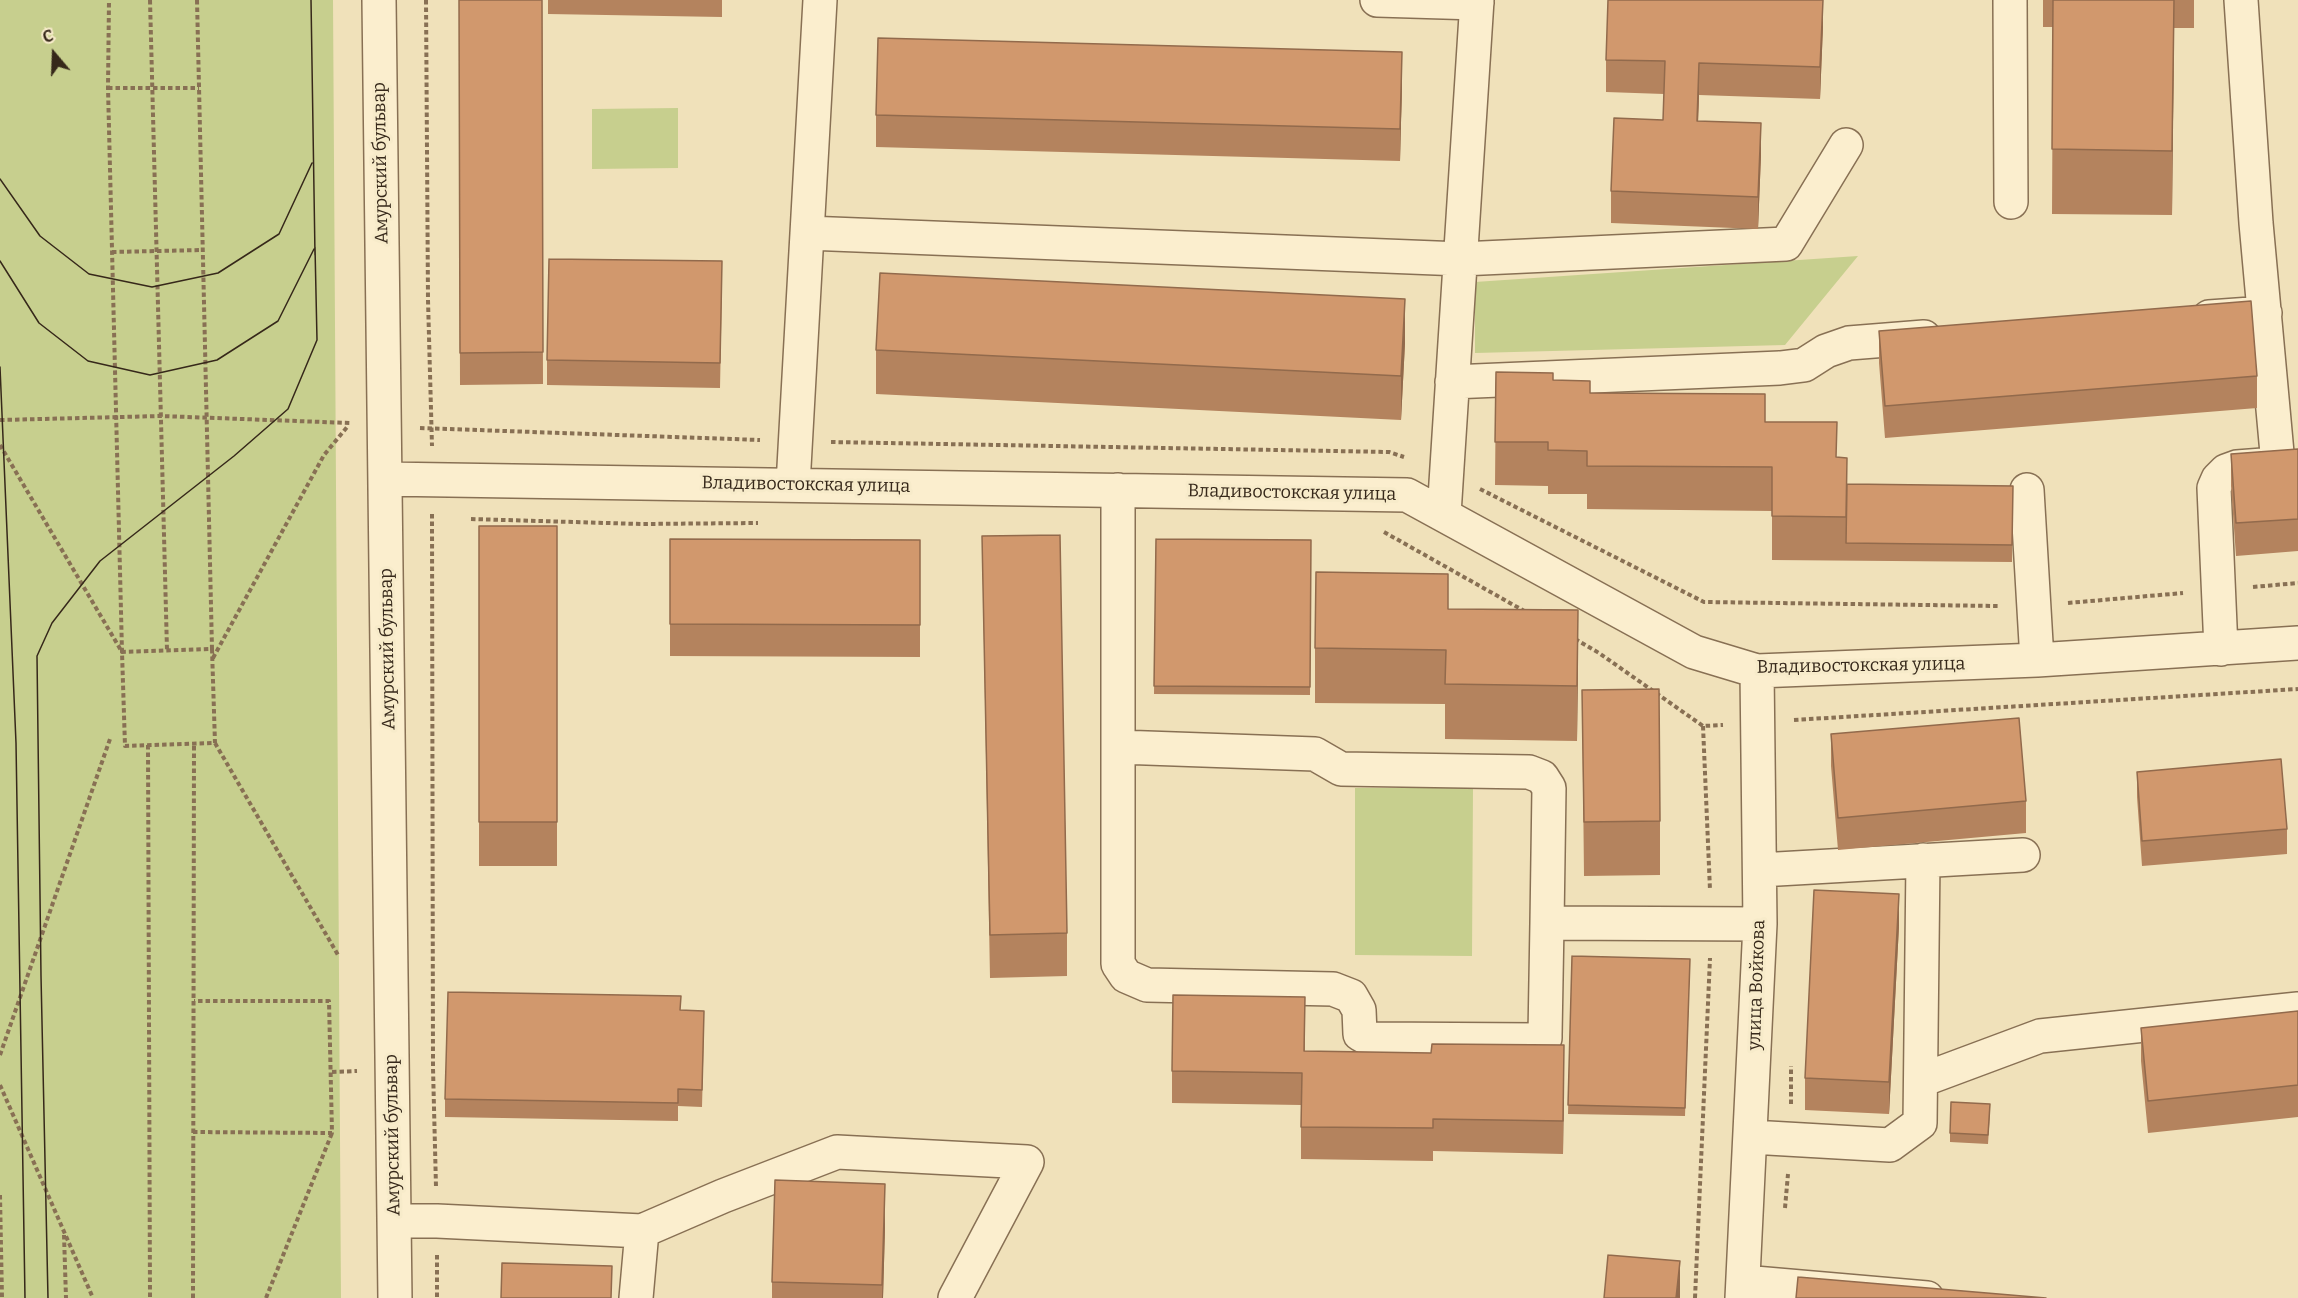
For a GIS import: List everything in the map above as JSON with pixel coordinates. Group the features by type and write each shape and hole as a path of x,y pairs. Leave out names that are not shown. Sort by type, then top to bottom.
{"street":[{"name":"Амурский бульвар","path":"379,0 395,1298"},
{"path":"793,485 820,0"},
{"path":"1377,0 1477,2 1444,514"},
{"path":"2010,0 2011,202"},
{"path":"2222,648 2214,488 2218,479 2226,471 2237,467 2288,463 2265,313 2256,223 2241,0"},
{"path":"807,232 1461,259 1786,243 1846,145"},
{"path":"2182,319 2265,313"},
{"path":"1452,382 1780,368 1804,365 1826,351 1849,343 1956,335"},
{"name":"Владивостокская улица","path":"386,478 1407,495 1694,652 1757,671 2037,660 2298,643"},
{"path":"1118,490 1118,964 1126,976 1147,985 1333,989 1351,996 1359,1010 1360,1034 1369,1039 1538,1040 1545,1038 1549,788 1542,777 1529,772 1341,769 1315,754 1119,747"},
{"path":"2027,490 2037,660"},
{"name":"улица Войкова","path":"1742,1290 1760,924 1757,671"},
{"path":"1760,870 2023,855"},
{"path":"1751,1137 1890,1145 1920,1123 1923,860"},
{"path":"1547,923 1760,924"},
{"path":"1922,1080 2040,1036 2298,1009"},
{"path":"394,1221 642,1231 723,1196 837,1152 1027,1162 955,1298"},
{"path":"636,1298 642,1231"},
{"path":"1742,1290 1927,1298"}],"path":[{"path":"109,0 108,88 125,746 215,743"},
{"path":"150,0 167,650"},
{"path":"197,0 215,743 338,955"},
{"path":"426,0 428,300 433,429 431,478 433,1068"},
{"path":"108,88 199,88"},
{"path":"112,252 203,250"},
{"path":"0,420 161,416 350,423 324,455 212,659"},
{"path":"0,445 122,652"},
{"path":"432,518 443,518"},
{"path":"466,519 641,524 760,523"},
{"path":"1378,528 1528,613"},
{"path":"1569,636 1599,653 1703,726 2298,689"},
{"path":"122,652 212,649"},
{"path":"1695,1298 1712,924 1703,726"},
{"path":"0,1055 110,739"},
{"path":"193,1298 194,744"},
{"path":"148,746 150,1298"},
{"path":"194,1001 329,1001 332,1133 266,1298"},
{"path":"0,1085 93,1298"},
{"path":"193,1132 332,1133"},
{"path":"0,1195 2,1298"},
{"path":"64,1232 66,1298"}],"green space":[{"path":"0,0 333,0 341,1298 0,1298"},
{"path":"678,108 678,168 592,169 592,109"},
{"path":"1858,256 1785,345 1475,353 1475,282"},
{"path":"1355,788 1473,788 1472,956 1355,955"}],"building":[{"path":"459,0 542,0 543,352 460,353"},
{"path":"1608,0 1823,0 1820,67 1699,63 1697,121 1761,123 1758,197 1611,191 1614,118 1663,120 1665,61 1606,60"},
{"path":"2053,0 2174,0 2172,151 2052,149"},
{"path":"878,38 1402,52 1400,129 876,115"},
{"path":"549,259 722,261 720,363 547,360"},
{"path":"880,273 1405,299 1401,376 876,350"},
{"path":"2251,301 2257,376 1885,406 1879,331"},
{"path":"1496,372 1553,373 1553,380 1590,381 1590,393 1765,394 1765,422 1837,422 1836,457 1847,458 1846,517 1772,516 1772,467 1587,466 1587,451 1548,450 1548,442 1495,442"},
{"path":"2298,449 2298,519 2236,523 2231,454"},
{"path":"1847,484 2013,486 2012,545 1846,543"},
{"path":"479,526 557,526 557,822 479,822"},
{"path":"1060,535 1067,933 990,935 982,536"},
{"path":"670,539 920,540 920,625 670,624"},
{"path":"1156,539 1311,540 1310,687 1154,686"},
{"path":"1316,572 1448,574 1448,609 1578,610 1577,686 1445,684 1446,650 1315,648"},
{"path":"1659,689 1660,821 1584,822 1582,690"},
{"path":"2019,718 2026,801 1838,818 1831,734"},
{"path":"2281,759 2287,829 2142,841 2137,772"},
{"path":"1814,890 1899,894 1889,1082 1805,1078"},
{"path":"1572,956 1690,959 1685,1108 1568,1105"},
{"path":"448,992 681,996 680,1010 704,1011 702,1090 678,1089 678,1103 445,1099"},
{"path":"1173,995 1305,997 1304,1051 1431,1053 1432,1044 1564,1045 1563,1121 1433,1119 1433,1128 1301,1127 1302,1073 1172,1071"},
{"path":"2298,1011 2298,1085 2148,1101 2141,1028"},
{"path":"1951,1102 1990,1104 1988,1135 1950,1133"},
{"path":"775,1180 885,1184 882,1285 772,1282"},
{"path":"1608,1255 1680,1261 1676,1298 1604,1298"},
{"path":"502,1263 612,1266 611,1298 501,1298"},
{"path":"1798,1277 2046,1298 1796,1298"}],"tram line":[{"path":"311,0 315,255"},
{"path":"0,179 40,236 89,274 152,287 218,273 279,234 312,163"},
{"path":"48,1298 37,656 52,623 100,561 234,456 288,409 317,340 315,247"},
{"path":"0,261 39,323 88,361 150,375 217,360 278,321 314,249"},
{"path":"0,367 16,743 25,1298"}]}
